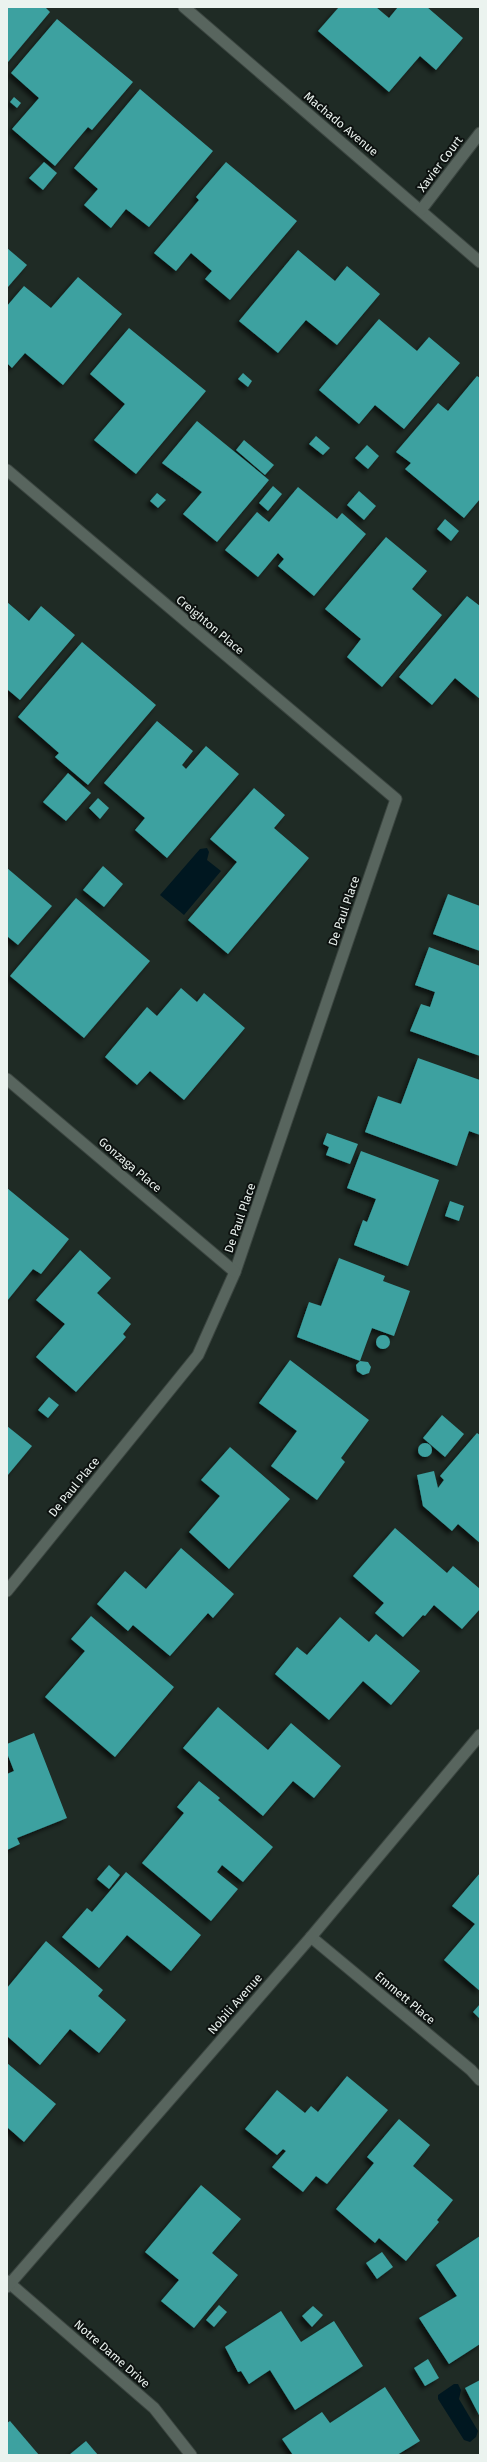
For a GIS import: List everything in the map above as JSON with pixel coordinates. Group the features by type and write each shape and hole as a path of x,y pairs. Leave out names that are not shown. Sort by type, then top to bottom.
{"street":[{"name":"Machado Avenue","path":"184,7 480,262"},
{"name":"Xavier Court","path":"421,210 480,133"},
{"name":"Creighton Place","path":"7,470 396,799"},
{"name":"De Paul Place","path":"7,1591 198,1355 235,1272 396,799"},
{"name":"Gonzaga Place","path":"7,1079 235,1272"},
{"name":"Nobili Avenue","path":"8,2284 311,1937 480,1735"},
{"name":"Emmett Place","path":"311,1937 471,2070 480,2080"},
{"name":"Notre Dame Drive","path":"8,2284 154,2408 191,2455"}],"water":[{"path":"207,848 209,852 207,860 221,871 184,915 160,895 200,849"},
{"path":"454,2384 458,2384 461,2390 459,2399 478,2431 476,2437 470,2442 464,2440 438,2399 438,2395"}],"building":[{"path":"7,7 45,7 50,12 8,62"},
{"path":"339,7 376,7 389,18 398,7 427,7 463,38 436,70 420,56 389,92 318,31"},
{"path":"57,19 133,82 92,130 88,127 55,166 12,129 39,98 11,73"},
{"path":"140,89 213,151 149,227 126,209 111,228 84,205 98,189 74,168"},
{"path":"14,97 21,103 17,108 10,102"},
{"path":"44,162 57,173 43,190 29,178"},
{"path":"226,162 297,221 230,300 205,279 212,271 191,253 176,271 154,253 199,200 196,197"},
{"path":"7,248 27,265 7,288"},
{"path":"298,250 335,281 347,266 380,294 337,345 306,320 278,353 239,321"},
{"path":"78,277 122,314 63,385 25,353 12,368 7,363 7,306 24,286 51,308"},
{"path":"379,319 417,351 429,337 460,363 404,429 375,405 359,424 319,390"},
{"path":"129,328 206,391 136,474 94,440 125,404 90,374"},
{"path":"243,373 252,381 248,387 238,379"},
{"path":"477,376 480,378 480,499 464,518 405,469 411,463 396,452 438,403 448,411"},
{"path":"197,421 269,480 217,542 183,514 202,492 162,463"},
{"path":"316,436 330,448 323,455 309,444"},
{"path":"244,440 274,465 265,475 236,450"},
{"path":"367,445 379,456 368,469 355,458"},
{"path":"273,486 282,494 268,511 259,503"},
{"path":"298,487 337,519 342,513 366,534 314,596 278,566 284,559 278,553 258,577 225,550 257,512 269,522"},
{"path":"359,491 376,506 364,520 347,505"},
{"path":"157,493 166,500 158,508 150,501"},
{"path":"445,519 459,531 451,541 437,529"},
{"path":"386,537 427,571 412,589 442,615 382,687 347,657 361,639 325,609"},
{"path":"467,596 480,606 480,699 455,678 432,705 399,677"},
{"path":"7,602 29,621 41,606 75,635 20,700 7,689"},
{"path":"82,642 156,705 88,785 55,757 59,753 18,717"},
{"path":"157,721 193,751 182,765 186,769 206,746 239,774 167,858 135,830 145,818 104,783"},
{"path":"68,773 91,793 66,821 43,802"},
{"path":"254,788 285,815 274,828 309,858 228,954 188,920 237,862 210,839"},
{"path":"98,798 109,808 100,819 89,808"},
{"path":"103,866 123,884 104,907 83,890"},
{"path":"7,868 52,906 18,945 7,936"},
{"path":"448,894 480,906 480,951 433,934"},
{"path":"76,898 150,961 84,1038 10,976"},
{"path":"429,947 480,966 480,1056 410,1031 421,1004 430,1007 435,992 415,985"},
{"path":"181,988 197,1002 204,993 245,1028 184,1100 150,1071 137,1085 105,1057 147,1007 157,1016"},
{"path":"418,1058 480,1080 480,1135 469,1131 457,1166 365,1132 378,1096 401,1104"},
{"path":"327,1133 358,1144 350,1164 326,1155 329,1147 323,1144"},
{"path":"361,1151 439,1180 408,1266 354,1245 363,1220 367,1222 376,1199 347,1188"},
{"path":"7,1188 69,1239 41,1274 33,1269 7,1301"},
{"path":"450,1201 464,1206 459,1221 445,1216"},
{"path":"80,1250 111,1278 97,1293 131,1324 123,1334 126,1337 76,1392 36,1357 65,1324 36,1300"},
{"path":"339,1258 385,1276 383,1281 410,1291 394,1336 372,1328 360,1361 297,1337 309,1302 321,1306"},
{"path":"383,1335 388,1337 390,1342 388,1347 383,1349 378,1347 376,1342 378,1337"},
{"path":"290,1360 369,1420 341,1458 345,1462 317,1500 271,1466 297,1431 259,1403"},
{"path":"360,1361 368,1362 371,1367 369,1373 363,1375 357,1371 356,1365"},
{"path":"49,1397 59,1405 48,1418 38,1410"},
{"path":"442,1415 464,1434 445,1457 423,1438"},
{"path":"7,1426 32,1446 7,1476"},
{"path":"477,1433 480,1435 480,1543 458,1524 452,1531 423,1506 417,1475 434,1471 438,1488 444,1480 440,1476"},
{"path":"422,1443 428,1443 432,1447 432,1453 428,1457 422,1457 418,1453 418,1447"},
{"path":"230,1447 290,1499 229,1569 189,1532 220,1496 201,1480"},
{"path":"395,1528 447,1573 453,1566 480,1589 480,1609 462,1629 434,1605 403,1637 375,1613 384,1603 353,1576"},
{"path":"181,1548 234,1594 213,1618 208,1613 170,1656 133,1625 128,1631 97,1604 125,1571 146,1589"},
{"path":"91,1616 174,1687 115,1757 45,1697 85,1651 71,1639"},
{"path":"340,1617 369,1642 376,1634 420,1671 391,1705 363,1681 329,1720 275,1674 297,1647 307,1655"},
{"path":"218,1707 268,1750 291,1723 341,1766 314,1798 293,1781 263,1816 183,1748"},
{"path":"34,1733 67,1818 17,1838 20,1844 7,1850 7,1774 14,1771 7,1753 7,1744"},
{"path":"199,1781 220,1798 218,1800 273,1847 243,1882 222,1865 217,1872 238,1889 211,1921 142,1863 184,1813 177,1807"},
{"path":"109,1865 120,1875 109,1889 97,1879"},
{"path":"126,1872 201,1935 171,1971 127,1935 99,1968 62,1937 87,1908 92,1912"},
{"path":"480,1873 480,1991 444,1960 475,1924 452,1906"},
{"path":"46,1941 103,1990 98,1996 126,2020 99,2053 70,2029 40,2065 7,2036 7,1988"},
{"path":"480,2004 480,2019 473,2012"},
{"path":"7,2063 56,2104 24,2142 7,2127"},
{"path":"347,2076 388,2110 327,2184 316,2176 303,2192 272,2167 286,2151 283,2149 277,2155 245,2129 277,2090 305,2113 311,2106 318,2112"},
{"path":"399,2119 430,2145 413,2166 453,2200 437,2220 439,2222 406,2261 379,2238 375,2243 336,2209 374,2163 367,2157"},
{"path":"201,2185 241,2219 212,2253 238,2275 194,2328 161,2301 179,2280 145,2252"},
{"path":"480,2236 480,2344 449,2364 419,2318 457,2296 436,2265"},
{"path":"382,2252 393,2267 377,2279 366,2263"},
{"path":"219,2305 227,2312 214,2327 206,2320"},
{"path":"313,2306 323,2315 312,2327 302,2316"},
{"path":"281,2311 301,2342 334,2321 363,2366 295,2410 270,2370 249,2384 241,2371 238,2372 225,2347"},
{"path":"428,2359 439,2378 425,2386 414,2368"},
{"path":"480,2380 480,2417 465,2388"},
{"path":"385,2387 420,2441 397,2455 293,2455 282,2439 322,2412 330,2423"},
{"path":"10,2421 39,2455 7,2455 7,2423"},
{"path":"86,2441 98,2455 69,2455"}]}
